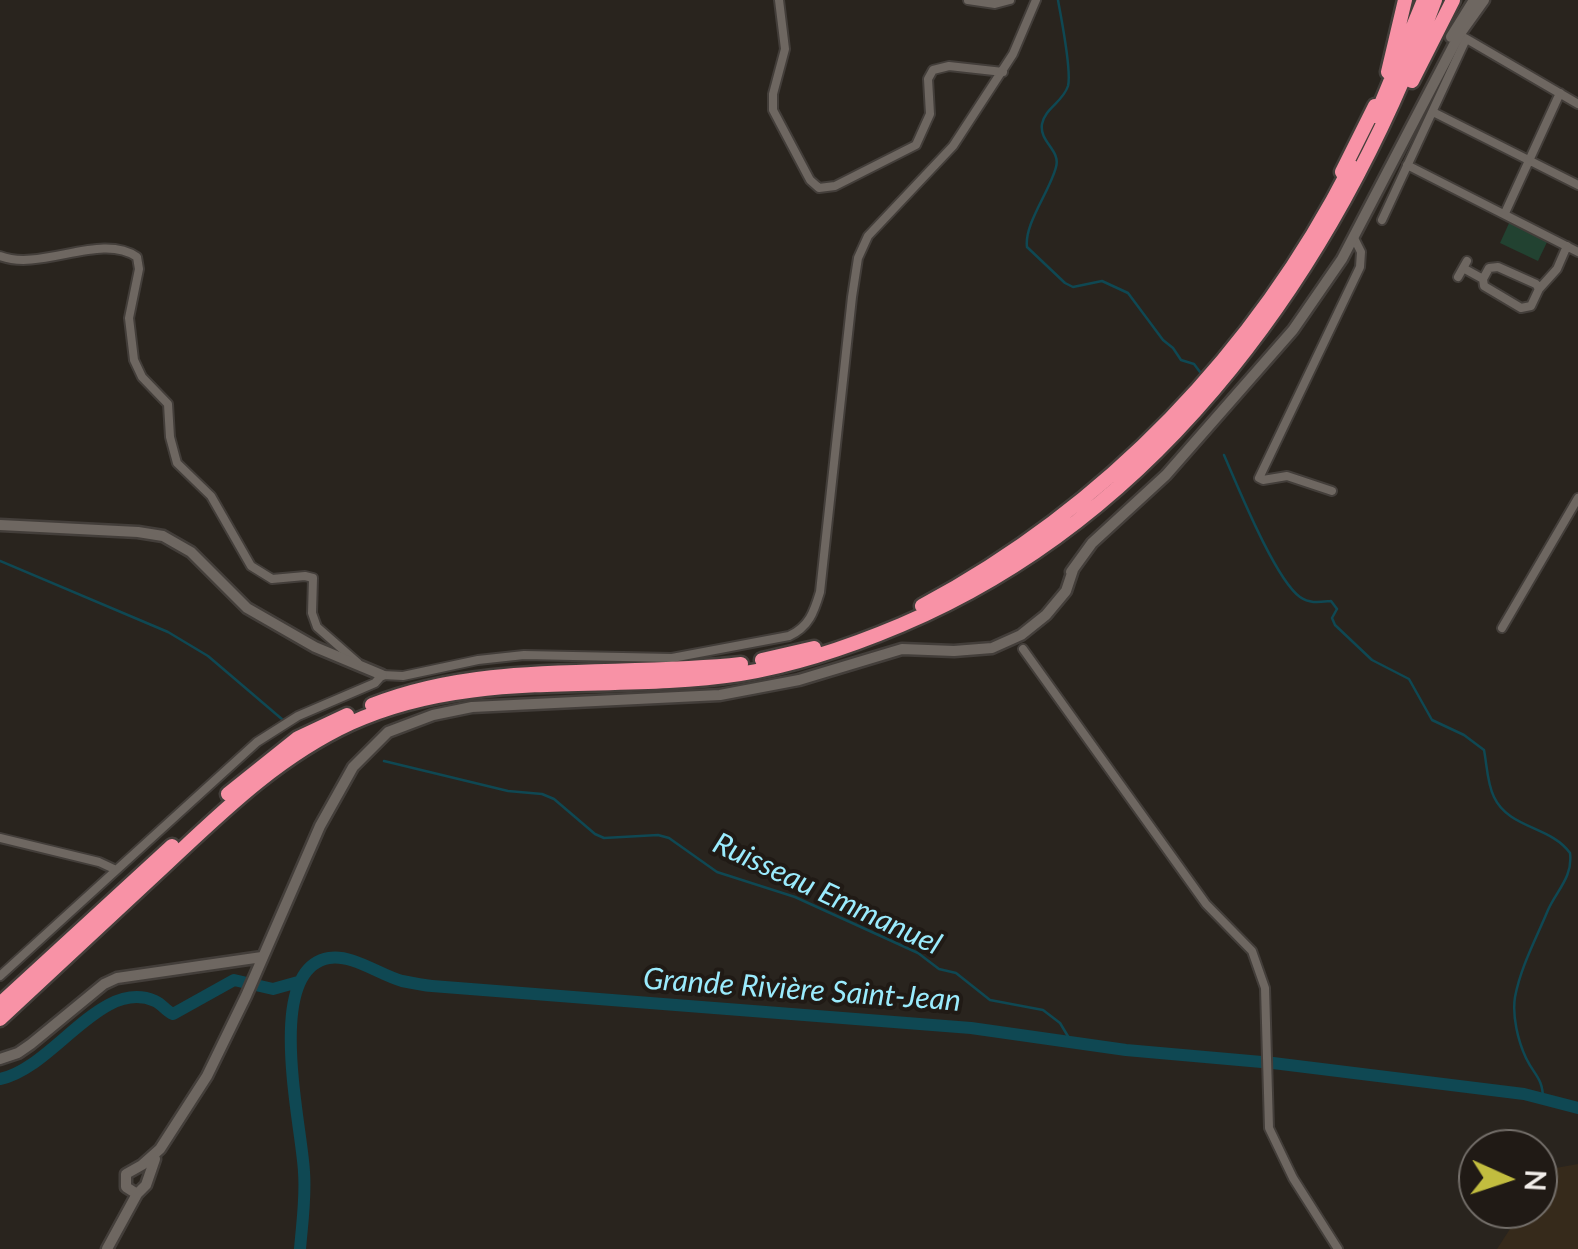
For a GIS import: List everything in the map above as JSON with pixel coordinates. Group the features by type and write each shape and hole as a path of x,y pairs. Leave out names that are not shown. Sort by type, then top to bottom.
{"highway":[{"path":"1287,276 1374,108 1387,74 1405,0"},
{"path":"0,1004 246,776 298,738 348,715 395,696 456,681 528,674 688,670 776,657 876,626 987,570 1068,512 1154,436 1232,350 1315,232 1368,134 1424,0"},
{"path":"0,1019 238,796 290,758 353,722 446,692 709,678 786,665 889,630 994,579 1071,528 1204,402 1294,285 1344,203 1400,87 1435,0"},
{"path":"1344,203 1378,148 1453,0"}],"main road":[{"path":"1401,142 1479,0"},
{"path":"1002,641 1040,612 1092,542 1166,475 1293,330 1354,238 1460,18 1479,0"},
{"path":"0,525 163,536 190,552 246,608 315,647 382,675"},
{"path":"131,1190 146,1185 160,1149 207,1076 342,784 370,746 406,724 433,715 501,704 654,701 720,695 799,680 902,649 954,651 985,647 1023,634 1046,615 1066,591 1074,570"},
{"path":"1023,649 1023,634 1050,606 1062,586"},
{"path":"0,1059 31,1044 104,984 117,978 260,962"},
{"path":"107,1249 131,1190 124,1177 160,1149"},
{"path":"134,1169 146,1177"}],"street":[{"path":"779,0 785,49 773,94 773,110 810,180 819,188 835,186 916,145 930,114 928,78 933,70 948,66 1002,72"},
{"path":"968,0 995,4 1010,0"},
{"path":"0,976 258,742 298,716 376,683 382,675 403,676 524,655 672,658 789,636 804,627 820,592 858,258 874,229 953,146 1002,72 1036,0"},
{"path":"1382,220 1433,112 1462,37 1578,104"},
{"path":"1505,213 1560,93"},
{"path":"1433,112 1578,185"},
{"path":"1407,165 1578,252"},
{"path":"1332,491 1296,478 1263,480 1259,476 1360,267 1361,252 1354,238"},
{"path":"1462,269 1522,308 1531,306 1539,289 1557,269 1567,246"},
{"path":"0,256 36,260 87,250 130,252 137,257 139,269 129,318 134,360 142,377 168,404 177,463 212,496 251,566 272,578 313,578 312,613 318,627 358,663"},
{"path":"1482,279 1493,266 1536,284 1539,289"},
{"path":"1502,628 1578,498"},
{"path":"1002,641 1023,649 1206,904 1252,951 1265,988 1269,1128 1293,1178 1338,1249"},
{"path":"0,838 114,869"}],"shaded area":[{"path":"1578,1164 1578,1249 1497,1249 1510,1229 1558,1229 1558,1168"}],"green space":[{"path":"1510,221 1548,240 1538,261 1500,243"}],"waterway":[{"path":"1058,0 1068,86 1042,124 1057,161 1029,228 1027,247 1073,287 1102,281 1128,293 1181,360 1194,364 1200,372"},
{"path":"1224,455 1258,531 1290,587 1308,601 1331,601 1337,609 1332,618 1335,625 1372,660 1409,679 1432,720 1484,750 1490,786 1501,807 1520,822 1552,837 1570,853 1567,876 1529,953 1515,997 1518,1036 1540,1081 1543,1099"},
{"name":"Ruisseau Emmanuel","path":"0,561 168,632 208,656 283,720"},
{"name":"Ruisseau Emmanuel","path":"384,761 508,791 542,794 604,838 669,838 717,872 795,897 918,953 939,969 956,973 990,1000 1043,1010 1060,1023 1072,1043"},
{"name":"Grande Rivière Saint-Jean","path":"300,1249 304,1182 291,1052 292,1018 297,990 309,968 329,958 347,959 402,981 428,986 971,1028 1126,1050 1273,1063 1524,1094 1578,1108"},
{"path":"0,1079 20,1072 96,1012 116,1002 135,997 155,1001 173,1014 234,980 273,989 298,982"}]}
